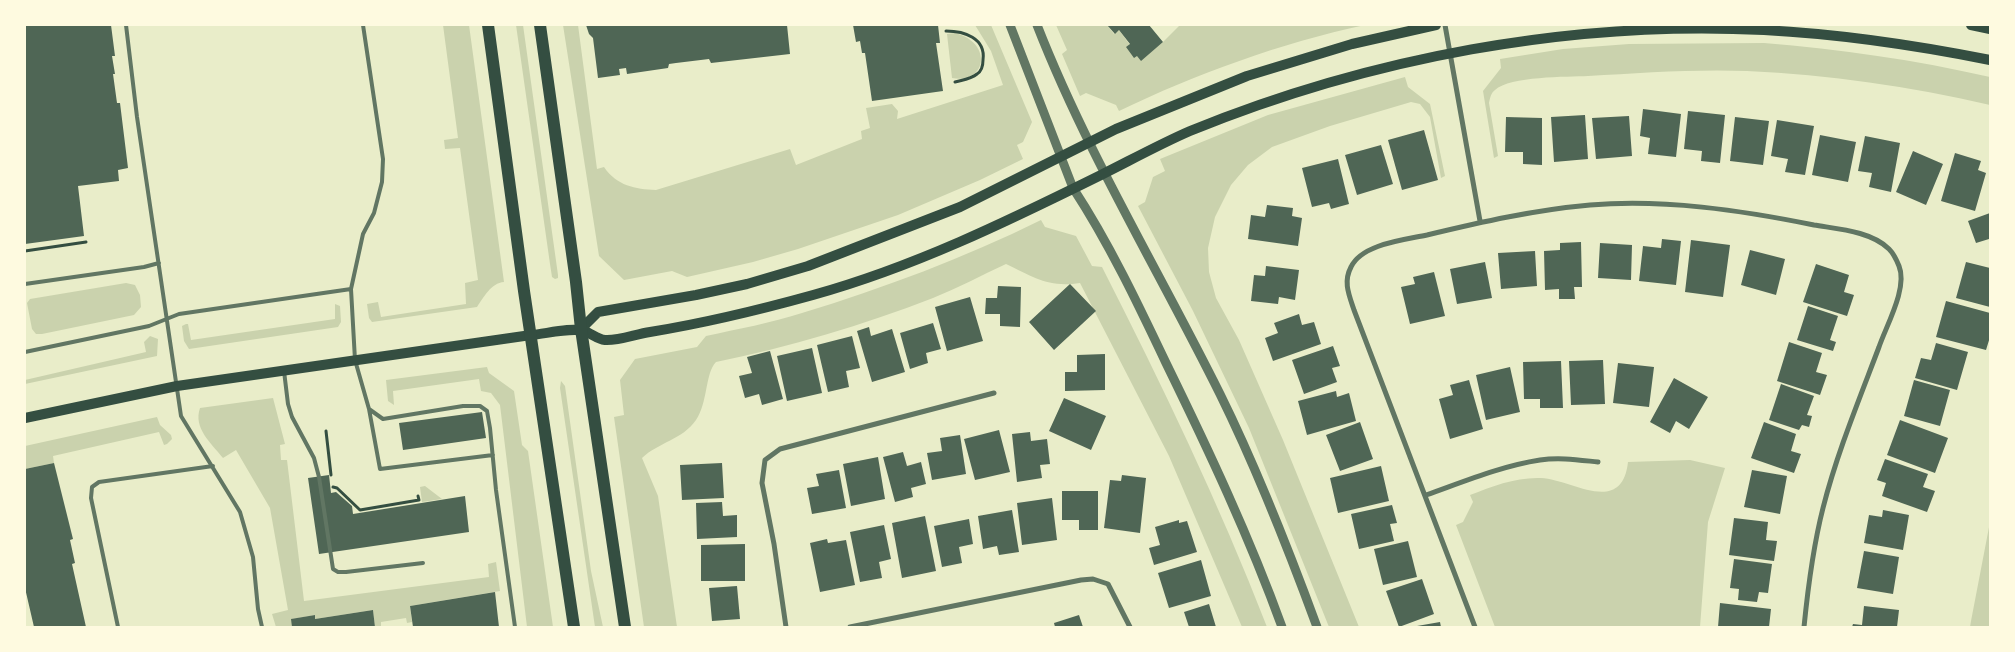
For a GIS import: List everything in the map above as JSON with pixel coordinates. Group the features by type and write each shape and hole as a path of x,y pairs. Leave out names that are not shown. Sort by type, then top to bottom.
{"main road":[{"path":"488,25 574,627"},
{"path":"540,25 576,282 580,329 626,627"},
{"path":"580,329 598,312 730,288 808,266 960,207 1061,158 1088,142 1177,103 1254,74 1352,44 1436,25"},
{"path":"1971,25 1990,29"},
{"path":"25,418 177,386 284,369 531,335 580,329 603,340 688,325 816,294 900,266 968,240 1187,132 1263,103 1318,86 1450,52 1587,34 1682,29 1763,30 1845,36 1929,48 1990,60"}],"street":[{"path":"1010,25 1074,188 1089,212 1144,318 1217,466 1263,574 1282,627"},
{"path":"1037,25 1088,142 1220,395 1268,501 1317,627"},
{"path":"1445,25 1480,221"},
{"path":"1475,627 1346,284 1351,265 1367,251 1392,242 1480,221 1591,205 1642,204 1693,206 1758,213 1870,237 1890,250 1900,269 1899,298 1844,443 1823,508 1809,574 1804,627"},
{"path":"786,627 774,544 762,483 765,460 780,449 994,393"},
{"path":"1426,495 1505,468 1542,460 1570,459 1598,462"},
{"path":"850,627 1081,580 1094,579 1108,584 1130,627"}],"lane":[{"path":"126,25 137,117 181,416 240,512 253,557 258,609 262,627"},
{"path":"364,25 383,160 382,182 374,214 363,234 351,289 355,360 369,409 380,469 493,455"},
{"path":"25,284 144,267 159,263"},
{"path":"25,352 149,326 179,314 351,289"},
{"path":"284,369 288,404 292,417 314,458 319,477 333,569 338,572 346,572 423,563"},
{"path":"369,409 383,419 463,406 480,406 487,411 515,627"},
{"path":"118,627 92,498 92,487 99,482 213,466"}],"path":[{"path":"963,25 963,32"},
{"path":"946,31 963,32 976,39 983,51 982,69 968,79 955,82"},
{"path":"25,251 86,242"},
{"path":"326,431 333,487 337,488 360,510 419,500 418,496"}],"green space":[{"path":"443,25 469,25 504,282 495,285 477,307 372,322 369,318 367,304 378,302 381,317 466,304 465,283 478,280 460,148 445,149 444,140 458,138"},
{"path":"516,25 523,25 558,275 558,278 555,279 552,277 550,264"},
{"path":"563,25 578,25 597,169 604,167 615,178 627,185 641,189 656,190 790,149 796,165 862,139 861,131 870,128 866,108 892,104 898,111 897,119 1003,85 991,51 975,25 991,25 1032,122 1023,142 1017,145 1023,159 980,180 898,215 798,249 753,262 687,277 672,271 624,280 599,256"},
{"path":"1056,25 1107,25 1114,34 1119,30 1141,60 1180,25 1365,25 1333,32 1239,61 1178,84 1119,111 1116,105 1086,93 1080,96 1062,54 1067,50"},
{"path":"955,33 967,38 976,45 980,53 981,62 978,69 972,75 963,78 952,78 947,34"},
{"path":"1764,43 1821,48 1877,56 1934,65 1990,77 1990,105 1899,87 1839,79 1747,71 1687,71 1539,78 1502,85 1492,94 1489,103 1498,156 1494,158 1483,91 1501,68 1500,59 1563,49 1629,44"},
{"path":"1405,77 1408,87 1430,104 1445,176 1441,178 1430,117 1420,104 1411,102 1330,126 1272,147 1248,165 1231,185 1215,217 1208,248 1209,272 1216,298 1239,340 1283,440 1359,627 1329,627 1249,428 1193,311 1138,206 1145,202 1153,177 1165,171 1160,159 1268,115"},
{"path":"1041,220 1045,227 1076,236 1092,266 1102,267 1189,445 1249,581 1267,627 1242,627 1169,456 1080,283 1050,283 1006,264 907,308 799,342 716,362 712,367 703,405 696,420 677,437 642,458 658,496 677,627 644,627 614,417 624,415 620,380 635,359 697,347 706,336 778,320 863,293 953,260"},
{"path":"126,283 135,285 140,295 141,307 134,315 42,334 36,334 32,329 27,303 30,299"},
{"path":"335,304 340,306 341,322 338,327 189,349 184,341 182,326 186,324 188,324 191,340 335,319"},
{"path":"150,336 158,339 157,356 25,384 25,380 146,352 144,342"},
{"path":"487,367 489,373 514,391 522,445 528,451 553,627 527,627 500,405 491,393 481,391 479,379 393,391 394,405 388,401 386,380"},
{"path":"561,381 565,386 591,571 603,627 595,627 560,388"},
{"path":"273,398 285,444 280,445 281,460 287,460 304,601 489,577 488,564 496,562 500,591 410,606 412,622 407,623 406,618 381,622 381,627 375,627 373,610 315,619 315,615 292,619 292,627 276,627 272,614 288,610 270,508 236,450 223,458 204,435 198,415 200,408"},
{"path":"157,417 160,425 171,435 172,439 167,444 164,445 159,432 53,456 54,463 25,469 25,446"},
{"path":"1690,460 1725,468 1708,522 1700,627 1495,627 1456,525 1463,522 1473,502 1470,495 1505,483 1532,478 1553,480 1594,491 1606,491 1616,488 1624,479 1628,462"},
{"path":"425,486 442,499 422,502 420,487"},
{"path":"1990,522 1990,627 1970,627 1971,621"}],"building":[{"path":"25,25 111,25 115,56 112,56 115,74 113,74 117,103 120,103 128,168 118,170 119,181 78,186 84,236 25,244"},
{"path":"586,25 787,25 790,54 711,63 709,59 676,63 669,64 668,68 627,74 626,68 619,69 620,75 598,78 593,38 589,34"},
{"path":"853,25 938,25 940,43 936,43 943,91 872,101 865,53 862,53 860,41 856,42"},
{"path":"1107,25 1149,25 1163,42 1141,61 1137,56 1134,58 1126,47 1130,44 1119,30 1115,34"},
{"path":"1643,109 1681,114 1676,157 1648,154 1650,138 1640,136"},
{"path":"1688,111 1725,115 1720,163 1701,161 1702,151 1684,149"},
{"path":"1585,115 1588,159 1554,162 1551,117"},
{"path":"1629,116 1632,156 1596,159 1592,118"},
{"path":"1506,117 1542,118 1542,165 1523,164 1523,152 1505,152"},
{"path":"1735,117 1769,121 1763,165 1730,161"},
{"path":"1777,120 1814,126 1805,175 1785,172 1788,159 1771,156"},
{"path":"1424,130 1438,180 1402,190 1388,140"},
{"path":"1820,135 1856,142 1848,182 1812,175"},
{"path":"1865,136 1900,143 1891,192 1869,187 1872,173 1858,171"},
{"path":"1381,145 1393,184 1357,195 1345,155"},
{"path":"1913,151 1943,164 1926,205 1896,192"},
{"path":"1955,153 1981,161 1978,170 1986,173 1975,211 1941,201"},
{"path":"1338,159 1349,204 1331,209 1329,203 1312,207 1302,168"},
{"path":"1267,205 1293,208 1292,216 1302,218 1298,246 1248,239 1251,215 1265,217"},
{"path":"1990,213 1990,242 1989,239 1976,243 1968,221"},
{"path":"1662,239 1681,241 1676,285 1639,281 1643,246 1661,248"},
{"path":"1691,240 1730,245 1723,297 1685,292"},
{"path":"1581,242 1582,287 1574,287 1575,299 1559,299 1559,289 1545,290 1544,251 1560,250 1560,243"},
{"path":"1600,243 1632,245 1631,280 1598,278"},
{"path":"1750,250 1785,259 1776,295 1741,285"},
{"path":"1535,251 1537,286 1501,289 1498,253"},
{"path":"1485,262 1492,298 1457,304 1450,269"},
{"path":"1966,262 1990,268 1990,307 1956,298"},
{"path":"1816,264 1849,275 1844,292 1854,295 1847,316 1803,302"},
{"path":"1266,266 1299,270 1295,300 1279,297 1278,304 1251,301 1254,275 1265,276"},
{"path":"1434,272 1445,316 1410,324 1401,287 1415,284 1413,277"},
{"path":"1070,284 1096,311 1054,350 1029,322"},
{"path":"998,286 1021,287 1020,327 1000,326 1000,314 985,314 986,298 997,298"},
{"path":"970,297 983,341 947,351 935,307"},
{"path":"1946,301 1990,313 1990,337 1986,350 1936,337"},
{"path":"1808,306 1838,316 1830,340 1836,342 1833,351 1797,340"},
{"path":"1299,314 1302,325 1314,322 1321,344 1273,361 1265,338 1278,333 1274,323"},
{"path":"933,323 941,349 926,353 928,363 910,369 900,333"},
{"path":"869,327 871,336 892,329 905,372 872,382 857,331"},
{"path":"852,336 860,368 846,371 849,387 828,392 817,345"},
{"path":"1789,342 1822,353 1816,372 1827,375 1820,395 1777,381"},
{"path":"1936,343 1968,352 1957,390 1915,378 1921,358 1931,360"},
{"path":"1333,346 1340,366 1332,368 1337,382 1304,394 1292,360"},
{"path":"812,348 822,393 787,401 777,356"},
{"path":"770,351 783,399 762,405 759,394 745,398 739,376 752,373 747,357"},
{"path":"1105,354 1105,390 1065,391 1065,372 1077,372 1077,355"},
{"path":"1603,360 1605,404 1571,405 1569,361"},
{"path":"1561,361 1563,408 1540,408 1540,399 1524,399 1523,362"},
{"path":"1618,363 1654,367 1649,407 1613,403"},
{"path":"1510,367 1520,412 1486,420 1476,375"},
{"path":"1674,378 1708,397 1689,429 1676,421 1670,433 1650,422"},
{"path":"1469,380 1483,429 1450,439 1439,399 1453,395 1450,385"},
{"path":"1914,380 1950,390 1940,426 1904,416"},
{"path":"1781,384 1814,396 1807,415 1812,416 1809,427 1802,425 1799,430 1769,420"},
{"path":"1336,391 1337,397 1349,393 1356,421 1307,435 1298,401"},
{"path":"1064,398 1106,416 1091,450 1049,431"},
{"path":"482,412 486,438 403,450 399,423"},
{"path":"1900,420 1948,438 1935,473 1887,455"},
{"path":"1360,422 1373,459 1340,471 1326,435"},
{"path":"1764,422 1796,434 1791,451 1801,454 1794,473 1751,458"},
{"path":"999,430 1010,472 975,480 964,439"},
{"path":"1030,432 1031,441 1047,439 1050,464 1040,465 1042,478 1017,482 1012,434"},
{"path":"960,435 966,474 932,480 927,453 942,451 940,438"},
{"path":"903,452 907,466 921,462 926,484 911,488 913,497 895,502 883,457"},
{"path":"878,457 885,499 851,506 843,464"},
{"path":"1885,459 1928,474 1923,487 1935,491 1927,512 1882,496 1886,483 1877,480"},
{"path":"54,463 73,539 70,540 75,563 72,564 86,627 34,627 25,588 25,469"},
{"path":"722,463 724,498 682,500 680,465"},
{"path":"1381,466 1389,501 1338,513 1330,478"},
{"path":"839,470 846,508 812,514 807,488 819,486 816,474"},
{"path":"1752,470 1787,476 1780,514 1744,507"},
{"path":"329,475 331,493 336,492 352,506 353,514 465,496 469,532 319,554 308,478"},
{"path":"1122,475 1146,478 1140,533 1104,528 1110,480 1121,481"},
{"path":"1062,491 1098,491 1098,530 1079,530 1079,520 1062,520"},
{"path":"1052,498 1057,540 1022,545 1017,503"},
{"path":"722,502 723,516 737,515 737,537 697,539 696,503"},
{"path":"1392,505 1397,523 1390,524 1394,541 1359,549 1351,514"},
{"path":"1012,510 1019,552 999,555 997,546 983,549 978,516"},
{"path":"1883,510 1909,515 1903,550 1864,543 1869,515 1882,517"},
{"path":"925,516 936,571 902,578 892,523"},
{"path":"1734,518 1768,522 1766,540 1777,541 1774,561 1729,555"},
{"path":"969,519 973,544 959,547 962,563 942,567 934,526"},
{"path":"1179,520 1179,523 1187,521 1197,552 1154,565 1149,548 1160,545 1155,527"},
{"path":"884,525 891,559 879,562 882,578 860,582 850,532"},
{"path":"827,539 828,543 846,540 855,585 820,592 810,543"},
{"path":"1408,541 1417,577 1383,585 1374,549"},
{"path":"745,544 745,581 701,581 701,545"},
{"path":"1864,551 1899,557 1893,594 1857,588"},
{"path":"1734,559 1772,564 1768,593 1759,592 1757,602 1738,600 1739,589 1730,588"},
{"path":"1201,560 1211,596 1169,608 1158,573"},
{"path":"1422,579 1434,614 1399,627 1386,591"},
{"path":"737,586 740,619 712,621 709,588"},
{"path":"495,592 499,627 413,627 410,606"},
{"path":"1720,603 1771,609 1769,627 1718,627"},
{"path":"1209,604 1216,627 1189,627 1184,612"},
{"path":"1864,606 1899,610 1897,627 1852,627 1853,624 1862,625"},
{"path":"373,610 375,627 292,627 291,619 315,615 315,619"},
{"path":"1079,615 1083,627 1055,627 1054,623"},
{"path":"1440,622 1441,627 1417,626"}]}
